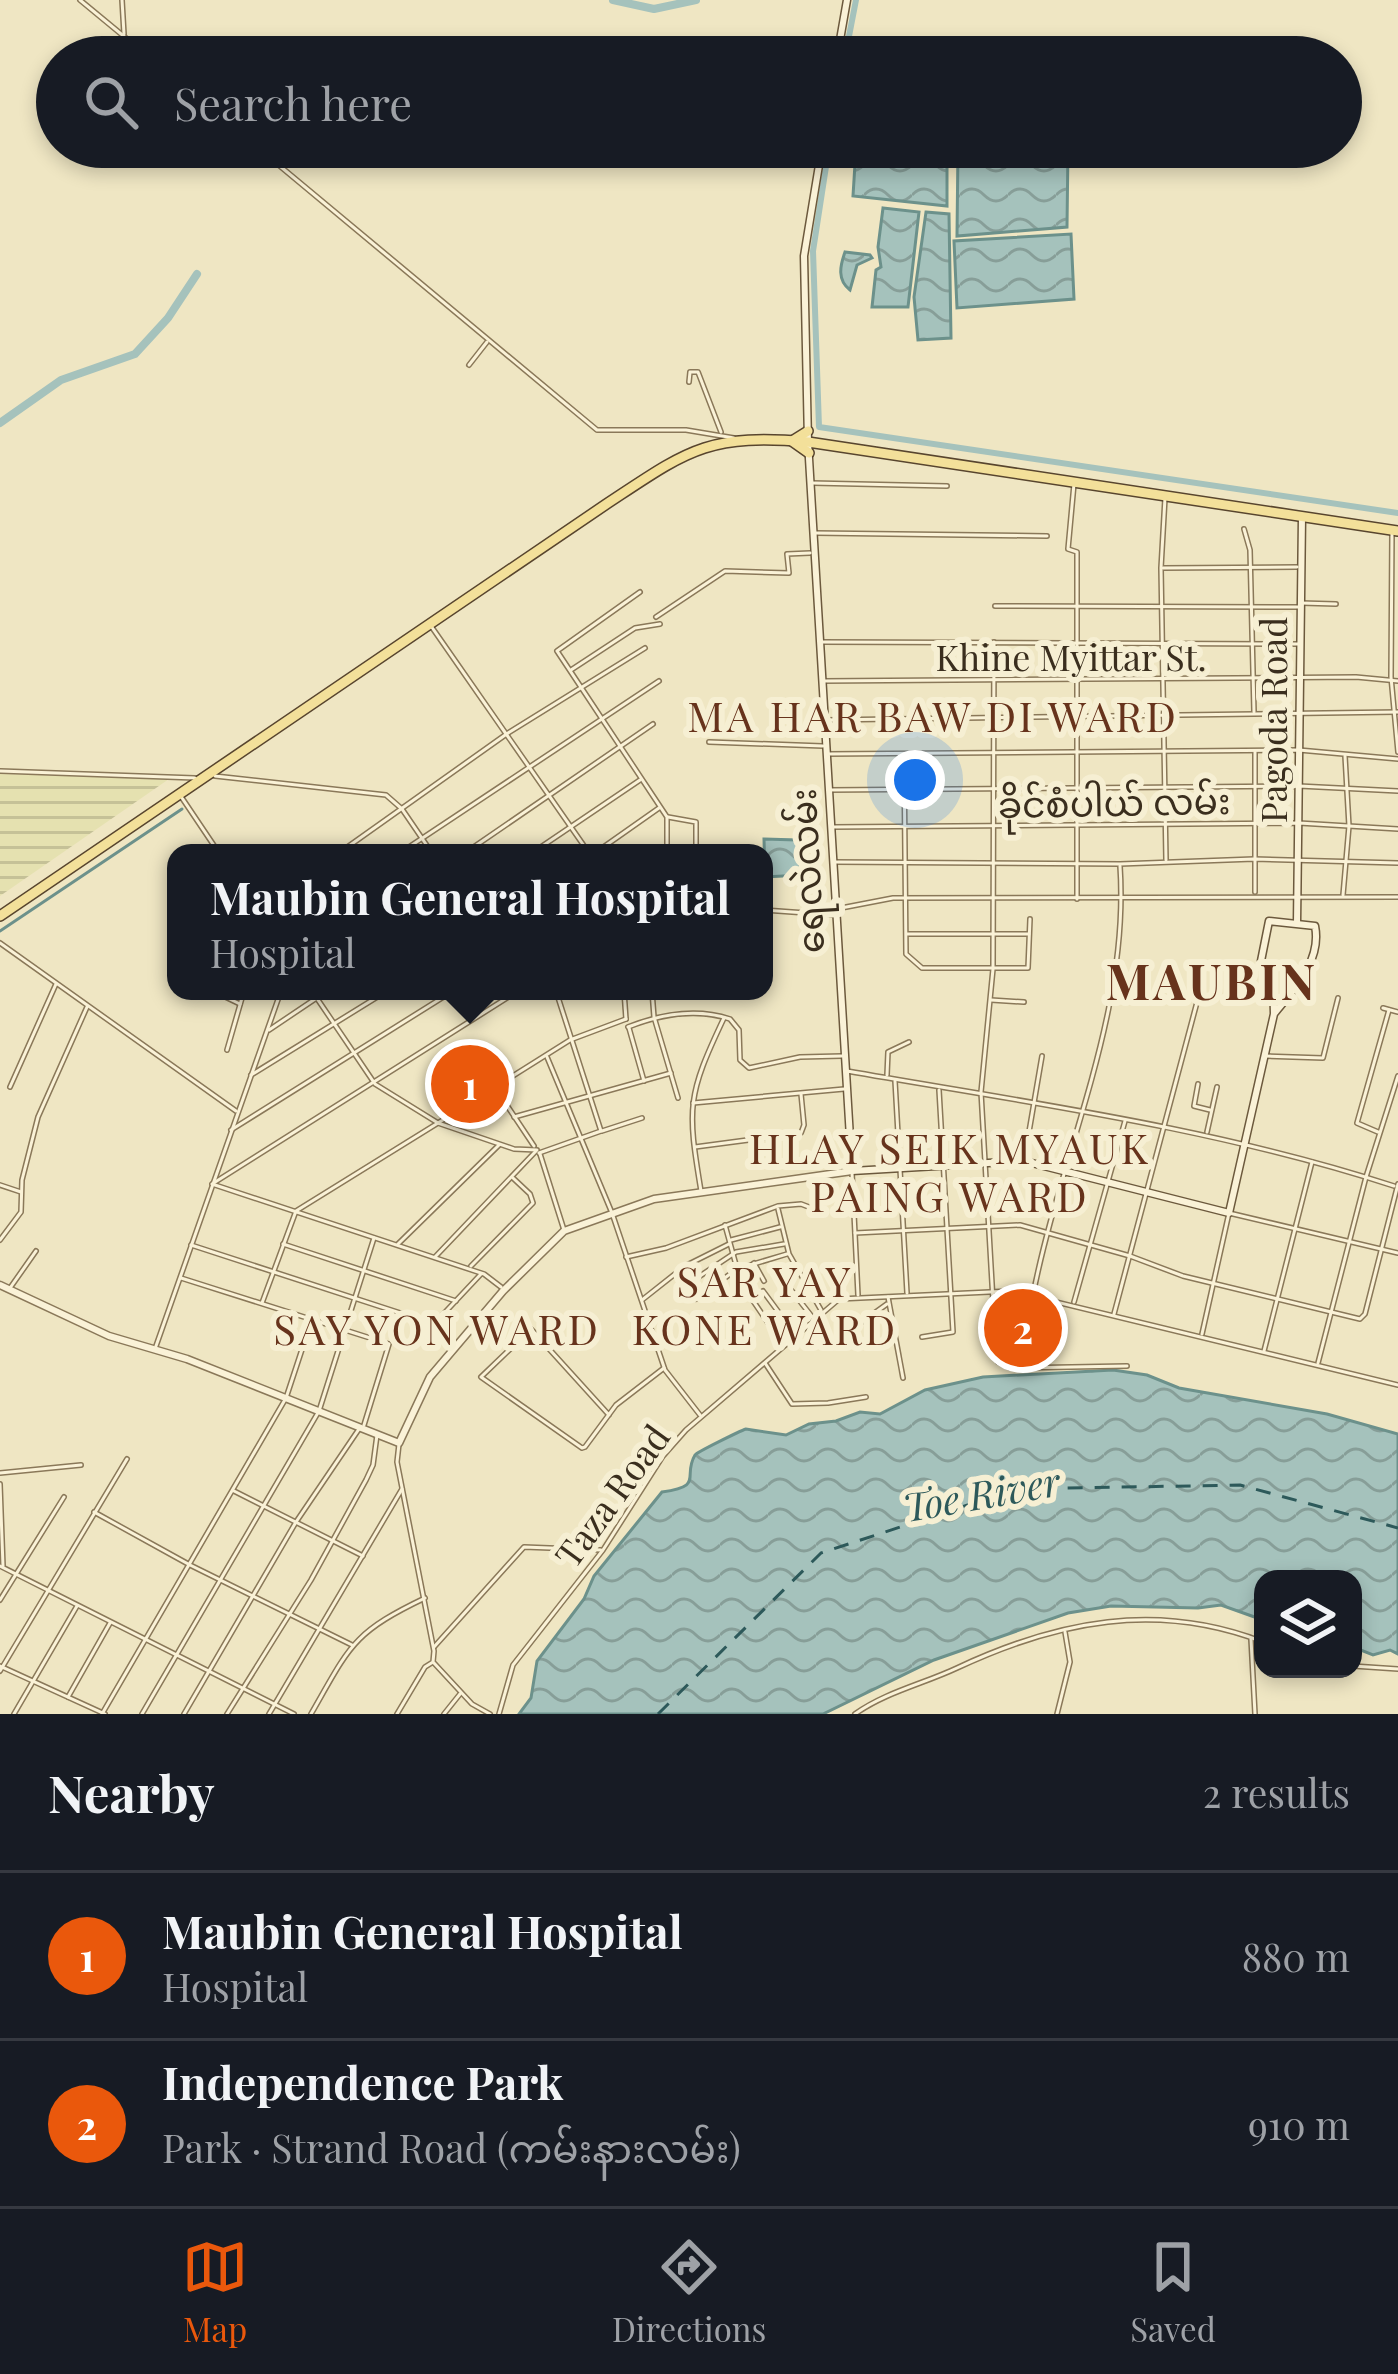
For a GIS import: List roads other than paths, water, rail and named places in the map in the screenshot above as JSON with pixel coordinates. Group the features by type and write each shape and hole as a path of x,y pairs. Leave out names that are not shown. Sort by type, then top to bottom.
{"main road":[{"path":"841,36 847,0"},
{"name":"ရေလဲလမ်း","path":"819,168 804,256 808,442 852,1171"},
{"path":"0,916 675,459 702,446 736,438 808,442 1395,531"},
{"name":"Pagoda Road","path":"1297,923 1302,518"},
{"name":"Pagoda Road","path":"1229,1213 1274,1014 1273,979 1261,963 1269,921 1318,929 1307,972 1274,1014"},
{"path":"4,1288 109,1336 399,1443 430,1377 504,1290 564,1231 654,1199 852,1171 1024,1161 1229,1213"}],"street":[{"path":"80,0 124,36"},
{"path":"122,0 124,36"},
{"path":"281,168 598,430 736,438"},
{"path":"469,365 488,340"},
{"path":"689,382 690,372 698,372 722,434"},
{"path":"811,483 947,486"},
{"path":"1074,483 1068,549 1077,553 1077,899"},
{"path":"1165,496 1161,568 1166,862"},
{"path":"1244,529 1250,550 1254,713"},
{"path":"709,742 904,754 1299,750 1398,755 1390,645 1395,531"},
{"path":"814,533 1048,536"},
{"path":"656,617 725,571 789,573 787,554 815,554"},
{"path":"1161,568 1300,567"},
{"path":"640,592 557,650 667,817 667,844"},
{"path":"994,605 1336,604"},
{"path":"569,671 635,628 660,624"},
{"path":"430,625 585,844"},
{"path":"994,642 993,969 981,1092 996,1353 1002,1366 1127,1366"},
{"path":"820,643 1299,644"},
{"path":"1390,645 1398,644"},
{"path":"352,844 508,733 645,648"},
{"name":"Khine Myittar St.","path":"822,681 1356,677 1395,681"},
{"path":"413,844 658,681"},
{"path":"824,720 1396,712"},
{"path":"478,844 653,724"},
{"path":"1255,750 1255,895"},
{"path":"904,754 905,952 920,968 1029,968 1030,920"},
{"path":"1343,897 1349,826 1344,754"},
{"path":"0,771 205,777 375,791 386,794 402,809 426,844"},
{"path":"546,844 642,779"},
{"path":"828,790 1299,786 1398,791"},
{"path":"179,794 213,844"},
{"path":"605,844 660,807"},
{"path":"667,817 696,822 696,844"},
{"name":"ခိုင်စံပါယ် လမ်း","path":"830,827 1299,823 1398,829"},
{"path":"832,862 1398,862"},
{"path":"1032,1296 1120,954 1120,864"},
{"path":"773,910 835,912 904,898 1398,897"},
{"path":"905,934 1030,934"},
{"path":"0,943 238,1112"},
{"path":"10,1087 57,983"},
{"path":"1114,1316 1200,991"},
{"path":"1264,1056 1323,1058 1338,998"},
{"path":"233,1000 242,1004"},
{"path":"227,1050 243,1000"},
{"path":"154,1350 278,1000"},
{"path":"266,1033 314,1000"},
{"path":"318,1000 375,1084 438,1123 538,1151 642,1118"},
{"path":"250,1076 373,1000"},
{"path":"231,1131 440,1000"},
{"path":"212,1184 504,1000"},
{"path":"559,1000 601,1131"},
{"path":"625,1000 644,1081"},
{"path":"653,1000 678,1098"},
{"path":"991,1000 1024,1002"},
{"path":"0,1240 21,1212 21,1192 42,1104 88,1005"},
{"path":"1379,1132 1357,1123 1386,1009 1398,1012"},
{"path":"628,1027 654,1017 724,1016 738,1025 740,1060 749,1068 844,1056"},
{"path":"701,1191 692,1103 699,1071 724,1016"},
{"path":"262,1303 296,1211 570,1040 626,1019"},
{"path":"887,1078 888,1052 909,1042"},
{"path":"547,1056 612,1213 664,1368 701,1417"},
{"path":"1024,1161 1042,1056"},
{"path":"845,1070 1166,1127 1398,1185 1363,1317 1213,1283 1020,1226 855,1233"},
{"path":"514,1117 671,1073"},
{"path":"1318,1364 1348,1241 1398,1076"},
{"path":"895,1079 908,1294"},
{"path":"1198,1084 1193,1105 1212,1111"},
{"path":"922,1337 952,1334 939,1087"},
{"path":"1206,1136 1217,1087"},
{"path":"495,1088 538,1151 564,1231"},
{"path":"692,1103 846,1088"},
{"path":"694,1147 801,1133 801,1093"},
{"path":"1073,1305 1125,1119"},
{"path":"397,1245 500,1144"},
{"path":"435,1257 538,1151"},
{"path":"1264,1351 1312,1160"},
{"name":"ရေလဲလမ်း","path":"852,1171 858,1297"},
{"path":"468,1268 532,1203 530,1194 512,1177"},
{"path":"212,1184 482,1273 504,1290"},
{"path":"0,1185 21,1192"},
{"path":"626,1257 667,1248 778,1206 802,1204 822,1212"},
{"path":"778,1206 789,1254 822,1312"},
{"path":"1229,1213 1398,1253"},
{"name":"Pagoda Road","path":"1201,1336 1229,1213"},
{"path":"725,1223 741,1283 783,1345"},
{"path":"642,1300 730,1242 782,1227"},
{"path":"142,1714 319,1411 374,1237"},
{"path":"688,1284 733,1254 786,1243"},
{"path":"283,1244 457,1302"},
{"path":"190,1245 434,1324 482,1273"},
{"path":"4,1288 36,1251"},
{"path":"696,1299 737,1270 789,1254"},
{"path":"754,1263 764,1282"},
{"path":"179,1277 388,1344 361,1428 296,1522 184,1714"},
{"path":"724,1297 741,1283"},
{"path":"763,1291 795,1335"},
{"path":"792,1291 814,1318"},
{"name":"Taza Road","path":"499,1714 513,1665 603,1550 663,1456 701,1417 839,1299 950,1292 1032,1296 1398,1385"},
{"path":"888,1295 903,1378"},
{"path":"838,1340 889,1303"},
{"path":"127,1459 1,1668 103,1714 286,1398 312,1319"},
{"path":"609,1415 531,1329 481,1378 581,1448 638,1384 664,1368"},
{"path":"765,1361 792,1403 866,1397"},
{"path":"227,1714 311,1580 373,1465 377,1434"},
{"path":"399,1443 398,1462 427,1597 433,1662 490,1714"},
{"path":"0,1473 81,1465"},
{"path":"0,1484 2,1567 293,1714"},
{"path":"269,1714 404,1487"},
{"path":"232,1490 363,1556"},
{"path":"0,1600 64,1497"},
{"path":"94,1512 352,1645"},
{"path":"434,1647 524,1547 603,1550"},
{"path":"311,1714 352,1645 381,1619 427,1597"},
{"path":"14,1714 78,1605"},
{"path":"855,1714 1006,1644 1119,1618 1154,1617 1254,1639"},
{"path":"68,1697 111,1622"},
{"path":"1057,1714 1070,1662 1064,1631"},
{"path":"1251,1638 1255,1714"},
{"path":"398,1714 425,1667 433,1662"},
{"path":"1362,1667 1398,1669"},
{"path":"444,1714 461,1692"}],"water":[{"path":"855,168 947,168 947,206 853,196"},
{"path":"958,168 1068,168 1067,227 957,236"},
{"path":"883,208 919,212 908,307 872,307 876,270 881,267 878,247"},
{"path":"926,212 949,214 951,338 918,340 914,297"},
{"path":"1071,234 1074,299 957,308 954,241"},
{"path":"845,252 872,258 857,265 850,290 841,272"},
{"path":"764,839 797,840 801,875 773,877 773,844 764,844"},
{"name":"Toe River","path":"1113,1370 1147,1375 1179,1388 1327,1414 1398,1434 1398,1654 1362,1651 1362,1570 1254,1570 1254,1617 1221,1605 1111,1606 1068,1613 934,1660 823,1714 519,1714 531,1698 537,1661 584,1599 594,1576 662,1492 688,1483 695,1455 746,1429 786,1435 809,1424 860,1412 880,1414 925,1390 983,1377"}],"waterway":[{"path":"613,0 654,9 696,0"},
{"path":"849,36 856,0"},
{"path":"826,168 813,251 819,427 1398,513"},
{"path":"0,423 61,380 135,354 168,318 197,274"},
{"path":"0,931 182,809"}],"place":[{"name":"Maubin General Hospital","path":"470,1084"},
{"name":"Independence Park","path":"1023,1328"}],"district":[{"name":"MA HAR BAW DI WARD","path":"933,715"},
{"name":"MAUBIN","path":"1212,980"},
{"name":"HLAY SEIK MYAUK PAING WARD","path":"950,1171"},
{"name":"SAR YAY KONE WARD","path":"765,1304"},
{"name":"SAY YON WARD","path":"437,1328"}]}
